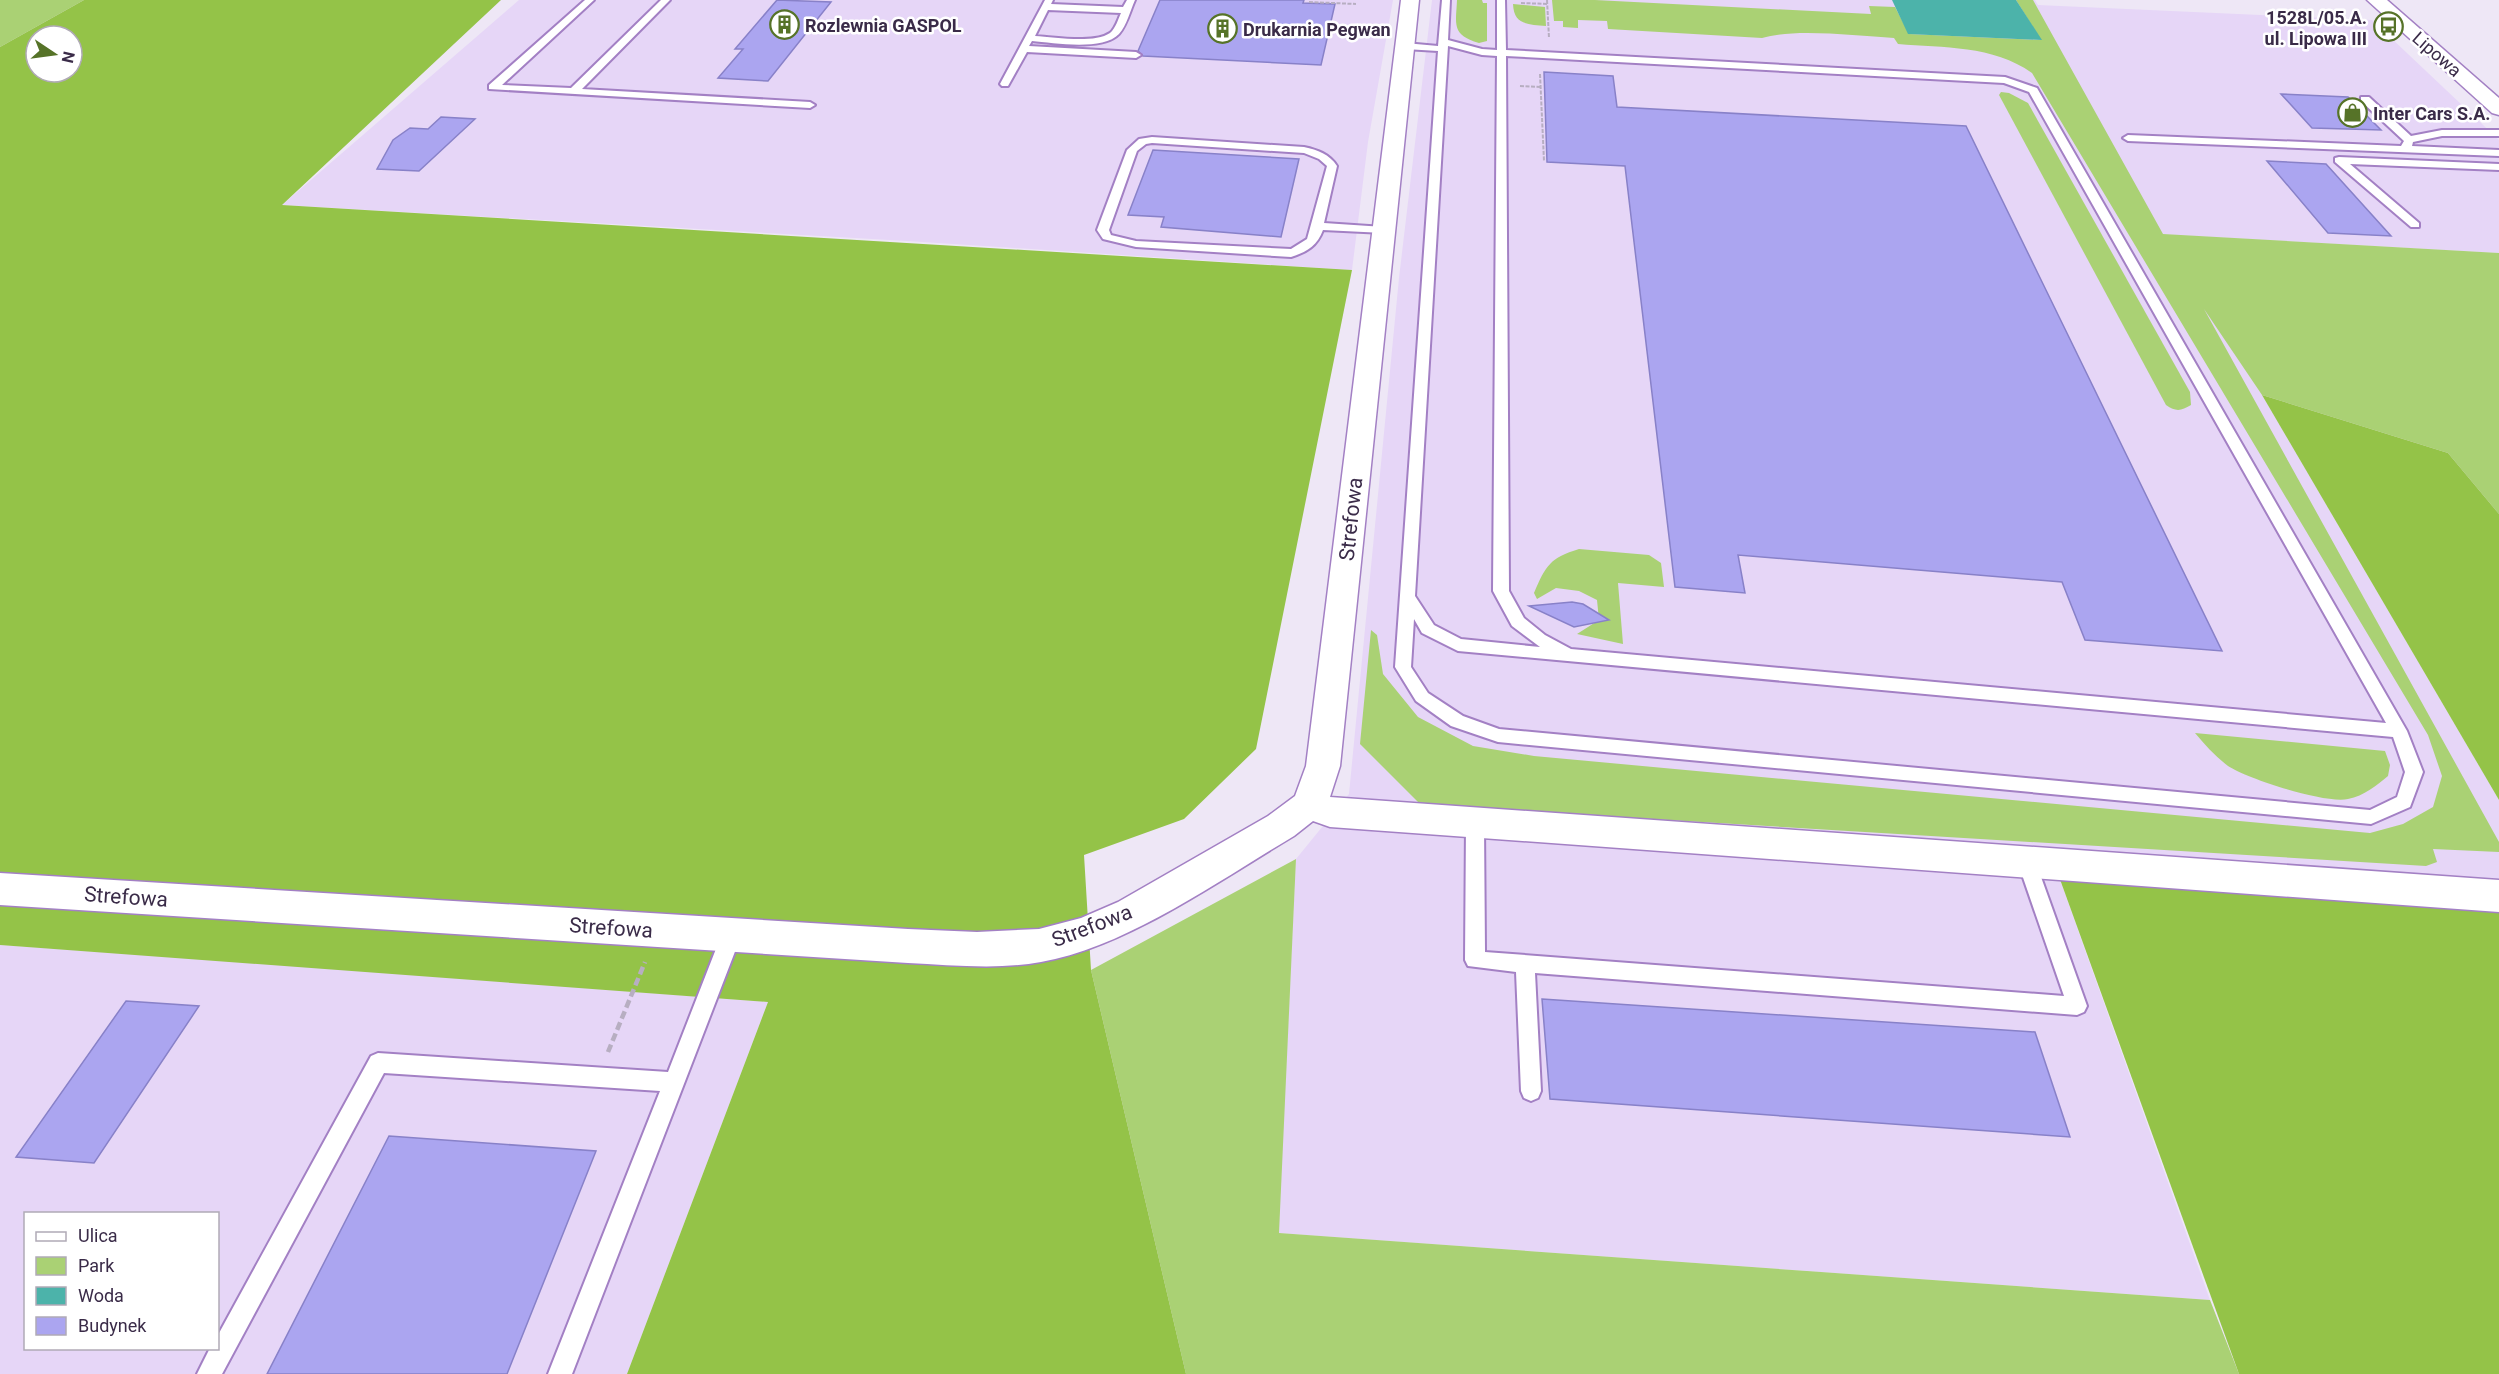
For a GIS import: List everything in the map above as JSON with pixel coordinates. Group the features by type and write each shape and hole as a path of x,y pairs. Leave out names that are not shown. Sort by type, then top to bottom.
{"street":[{"name":"Strefowa","path":"0,889 731,936 977,949 1039,946 1066,940 1131,913 1281,826 1310,804 1323,765 1410,0"},
{"name":"Lipowa","path":"2376,0 2499,109"},
{"path":"1310,804 1330,813 2499,896"}],"lane":[{"path":"590,0 494,87 810,105"},
{"path":"574,92 666,0"},
{"path":"1029,38 1102,39 1116,32 1131,0"},
{"path":"1405,46 1443,45 1468,50 1549,56 2005,80 2033,90 2399,731 2414,772 2404,802 2371,817 1498,735 1457,721 1422,697 1403,667 1407,596 1443,45 1446,0"},
{"path":"1501,0 1501,591 1518,622 1539,639 1570,655"},
{"path":"1005,84 1048,3 1126,10"},
{"path":"1023,49 1136,55"},
{"path":"2365,99 2407,145"},
{"path":"2407,145 2421,136 2453,132 2499,132"},
{"path":"2128,138 2407,145 2499,153"},
{"path":"1152,140 1304,150 1327,158 1332,166 1318,226 1315,238 1310,245 1291,253 1136,244 1107,237 1103,230 1132,150 1143,141 1152,140"},
{"path":"2415,225 2339,160 2499,166"},
{"path":"1318,226 1384,230"},
{"path":"1407,596 1428,629 1458,645 2399,731"},
{"path":"1475,824 1475,960 2077,1006 2026,863"},
{"path":"560,1374 731,936"},
{"path":"1525,964 1531,1091"},
{"path":"209,1374 378,1063 674,1082"}],"path":[{"path":"1544,161 1540,70 1550,71 1547,0"},
{"path":"1309,2 1356,4"},
{"path":"598,1077 658,931"}],"shaded area":[{"path":"519,0 1393,0 1368,142 1352,270 907,241 282,205"},
{"path":"1432,0 2035,0 2038,5 2372,20 2499,140 2499,253 2157,234 2262,395 2499,800 2499,885 2049,849 2210,1300 1278,1233 1296,859 1349,794 1399,278"},
{"path":"0,945 768,1002 627,1374 0,1374"}],"green space":[{"path":"0,0 84,0 41,24 24,24 24,34 0,47"},
{"path":"84,0 501,0 282,205 1352,270 1256,749 1184,819 1084,855 1091,970 1186,1374 627,1374 768,1002 0,945 0,47 24,34 24,84 84,84 84,24 41,24"},
{"path":"1457,0 1482,0 1483,3 1487,3 1487,41 1479,43 1459,32 1456,22"},
{"path":"1552,0 1595,0 1871,14 1869,6 1895,7 1909,34 2041,40 2016,0 2033,0 2163,234 2499,253 2499,514 2448,453 2262,395 2204,309 2499,842 2499,852 2433,849 2437,862 2426,866 1421,805 1360,744 1371,630 1377,635 1383,674 1418,717 1473,746 1534,756 2370,833 2403,824 2433,807 2442,776 2428,735 2032,73 2001,57 1967,50 1898,44 1894,38 1808,33 1762,38 1608,29 1607,21 1578,20 1578,28 1563,27 1563,21 1554,21"},
{"path":"1513,4 1545,7 1546,26 1527,24 1519,20"},
{"path":"2001,92 2009,93 2028,103 2190,392 2191,405 2178,410 2166,405 1999,95"},
{"path":"2262,395 2448,453 2499,514 2499,800"},
{"path":"1579,549 1649,555 1661,563 1664,587 1618,583 1623,644 1577,634 1599,620 1597,600 1579,591 1556,588 1537,599 1534,593 1546,569 1555,559"},
{"path":"2195,733 2385,751 2390,765 2388,776 2354,798 2337,800 2322,798 2269,783 2228,766"},
{"path":"2049,849 2499,885 2499,1374 2239,1374"},
{"path":"1296,859 1279,1233 2210,1300 2239,1374 1186,1374 1091,970"}],"water":[{"path":"1892,0 2016,0 2042,40 1908,34"}],"building":[{"name":"Rozlewnia GASPOL","path":"777,0 831,2 768,81 718,78 743,49 735,49"},
{"name":"Drukarnia Pegwan","path":"1160,0 1304,0 1303,3 1335,4 1321,65 1143,56 1138,51"},
{"path":"1544,72 1613,76 1617,107 1966,126 2222,651 2085,640 2062,582 1738,555 1745,593 1675,587 1625,166 1547,162"},
{"path":"2281,94 2348,97 2381,130 2312,128"},
{"path":"441,117 475,119 419,171 377,169 393,140 410,128 428,129"},
{"path":"1153,150 1299,159 1281,237 1161,227 1164,217 1128,215"},
{"path":"2267,161 2326,164 2391,236 2328,233"},
{"path":"1572,602 1583,604 1609,620 1574,627 1529,606"},
{"path":"1542,999 2035,1032 2070,1137 1550,1099"},
{"path":"126,1001 199,1006 94,1163 16,1157"},
{"path":"389,1136 596,1151 507,1374 267,1374"}],"place":[{"name":"Rozlewnia GASPOL","path":"784,25"},
{"name":"1528L/05.A. ul. Lipowa III","path":"2388,27"},
{"name":"Drukarnia Pegwan","path":"1222,29"},
{"name":"Inter Cars S.A.","path":"2352,113"}]}
